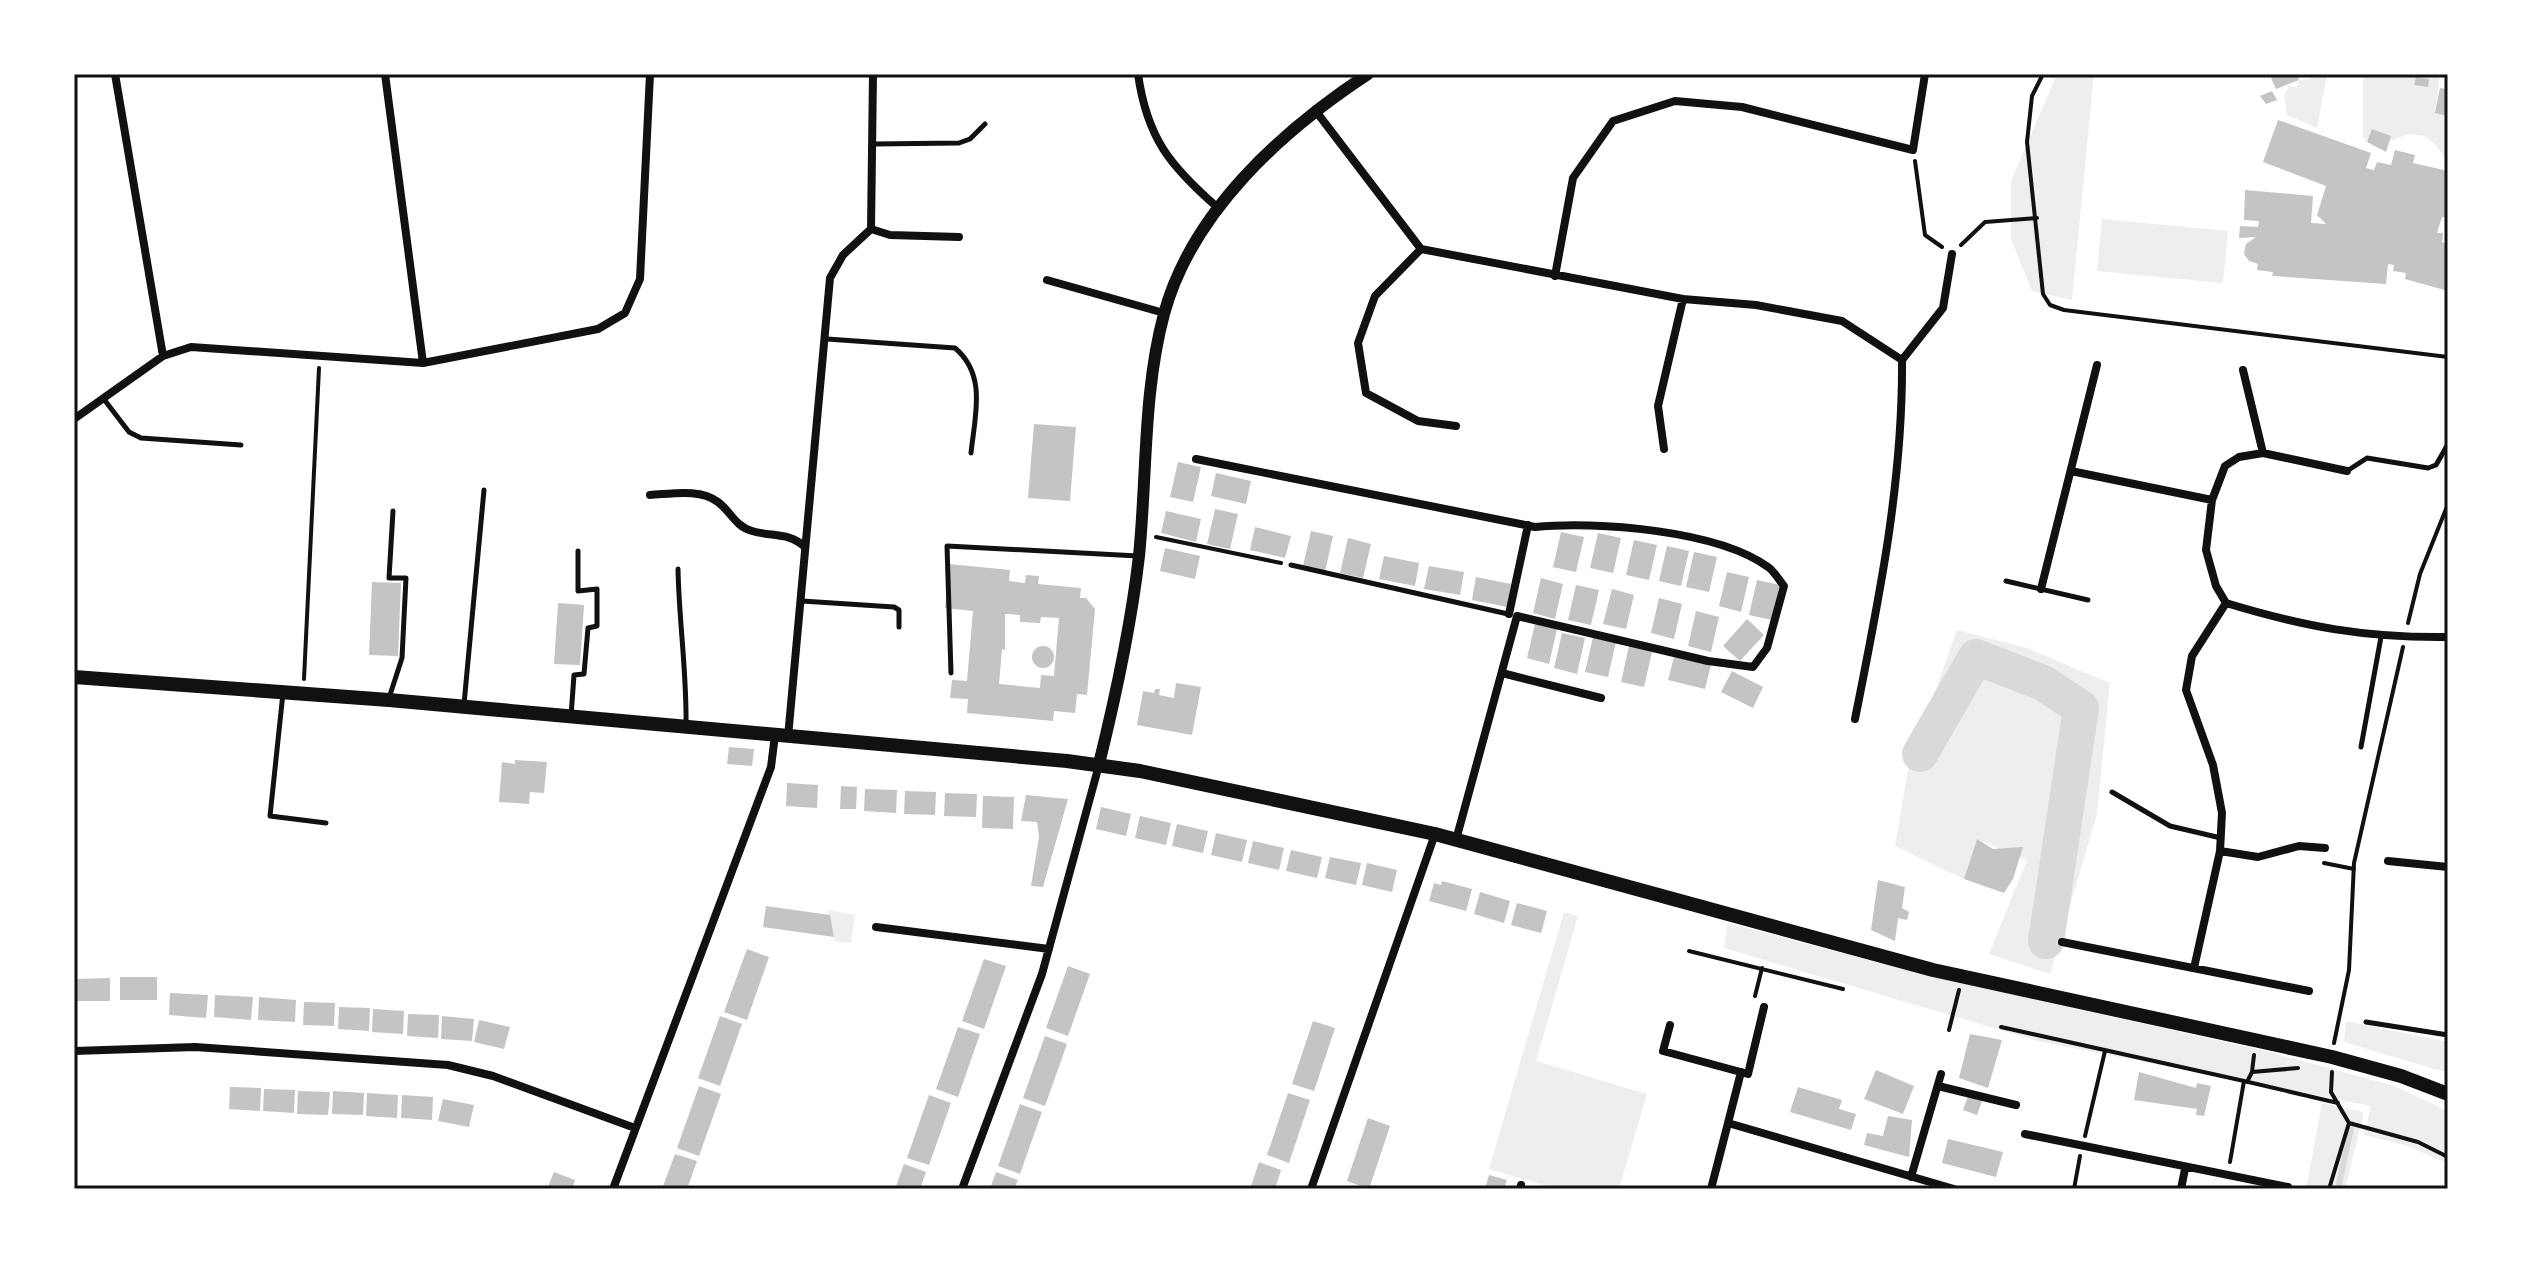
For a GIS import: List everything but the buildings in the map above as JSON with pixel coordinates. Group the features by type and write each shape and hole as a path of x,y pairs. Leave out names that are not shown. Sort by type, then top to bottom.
{"main road":[{"path":"74,677 389,700 1099,764 1435,834 1963,976 2332,1057 2401,1076 2448,1094"}],"street":[{"path":"115,74 163,356"},
{"path":"385,74 423,363"},
{"path":"74,419 163,356 191,347 423,363 598,329 625,313 640,279 650,74"},
{"path":"613,1189 782,736 802,601 830,278 835,265 871,229 873,74"},
{"path":"1138,74 1142,105 1158,146 1185,179 1217,207"},
{"path":"962,1189 1049,949 1099,764 1129,635 1139,556 1148,417 1164,313 1187,261 1217,207 1251,168 1314,109 1368,74"},
{"path":"1555,276 1573,178 1613,121 1675,101 1742,107 1913,150 1925,74"},
{"path":"1314,109 1421,249 1683,299 1756,305 1842,321 1902,360"},
{"path":"871,229 890,235 959,237"},
{"path":"1421,249 1375,296 1358,343 1366,393 1418,421 1456,426"},
{"path":"1855,719 1890,540 1903,431 1902,360 1943,308 1952,254"},
{"path":"1047,280 1164,313"},
{"path":"1664,449 1658,406 1683,299"},
{"path":"2041,589 2097,365"},
{"path":"2243,370 2263,453"},
{"path":"2347,471 2263,453 2239,457 2225,466 2212,500 2206,550 2216,586 2226,603 2290,622 2381,637 2448,637"},
{"path":"1196,459 1528,525 1626,527 1714,543 1769,567 1784,586 1767,648 1753,667 1708,661 1513,615"},
{"path":"2071,471 2212,500"},
{"path":"650,495 699,494 719,503 736,524 751,531 789,536 805,547"},
{"path":"1456,840 1502,673 1528,525"},
{"path":"2194,968 2220,851 2222,813 2213,765 2186,690 2192,656 2226,603"},
{"path":"1502,673 1601,698"},
{"path":"1311,1189 1435,834"},
{"path":"2220,851 2258,857 2299,846 2325,848"},
{"path":"2388,861 2448,867"},
{"path":"876,927 1049,949"},
{"path":"2062,942 2309,991"},
{"path":"1670,1025 1663,1051 1748,1074 1764,1007"},
{"path":"74,1051 195,1047 448,1065 493,1076 635,1128"},
{"path":"1711,1189 1741,1072"},
{"path":"1911,1177 1941,1074"},
{"path":"1938,1086 2016,1105"},
{"path":"1728,1123 1954,1189"},
{"path":"2025,1134 2185,1169 2288,1187"},
{"path":"2181,1189 2185,1169"}],"lane":[{"path":"872,144 959,143 970,139 985,124"},
{"path":"827,339 955,348 968,358 977,380 971,453"},
{"path":"102,397 129,432 141,438 241,445"},
{"path":"2347,471 2367,458 2428,468 2436,465 2448,444"},
{"path":"463,707 484,490"},
{"path":"389,700 402,658 406,578 389,578 393,511"},
{"path":"951,673 947,546 1139,556"},
{"path":"571,717 574,675 584,674 588,628 597,626 597,589 578,591 578,551"},
{"path":"1291,565 1513,615"},
{"path":"678,569 679,632 687,672 686,727"},
{"path":"2006,581 2088,600"},
{"path":"802,601 894,607 899,610 899,627"},
{"path":"2361,747 2381,637"},
{"path":"283,692 270,816 326,823"},
{"path":"2112,792 2170,826 2221,838"},
{"path":"2366,1022 2448,1035"}],"path":[{"path":"2043,74 2032,96 2027,142 2043,294 2050,305 2064,310 2448,357"},
{"path":"1913,150 1925,235 1952,254 1985,222 2037,218"},
{"path":"303,693 320,356"},
{"path":"1140,534 1291,565"},
{"path":"2325,848 2324,863 2354,869"},
{"path":"1689,951 1843,989"},
{"path":"1762,968 1753,1004 1764,1007"},
{"path":"1949,1030 1963,976"},
{"path":"2001,1027 2338,1103"},
{"path":"2074,1189 2105,1050"},
{"path":"2227,1176 2246,1082 2252,1072 2301,1068"},
{"path":"2329,1189 2349,1123"}],"shaded area":[{"path":"2057,74 2094,74 2072,300 2032,291 2011,239 2011,181"},
{"path":"2310,74 2327,75 2317,128 2287,115 2284,96 2289,86 2297,87 2299,80 2310,79"},
{"path":"2363,74 2440,75 2435,113 2448,116 2448,164 2437,147 2425,137 2410,135 2389,142 2390,136 2372,129 2368,140 2363,138"},
{"path":"2102,219 2228,231 2223,283 2097,271"},
{"path":"1957,630 2024,647 2110,683 2097,814 2050,974 1989,954 2027,860 1977,839 1964,879 1895,846 1909,764"},
{"path":"828,910 855,915 851,943 835,941"},
{"path":"1564,912 1578,916 1536,1061 1647,1094 1619,1189 1557,1189 1489,1169"},
{"path":"1728,923 1929,976 2266,1051 2394,1086 2448,1111 2448,1164 2408,1146 2364,1135 2371,1106 2037,1041 1724,948"},
{"path":"2346,1021 2448,1042 2448,1073 2344,1042"},
{"path":"2322,1103 2364,1112 2345,1189 2306,1189"}],"waterway":[{"path":"1920,754 1976,657 2043,683 2081,708 2046,941"},
{"path":"2338,1189 2351,1128"}]}
